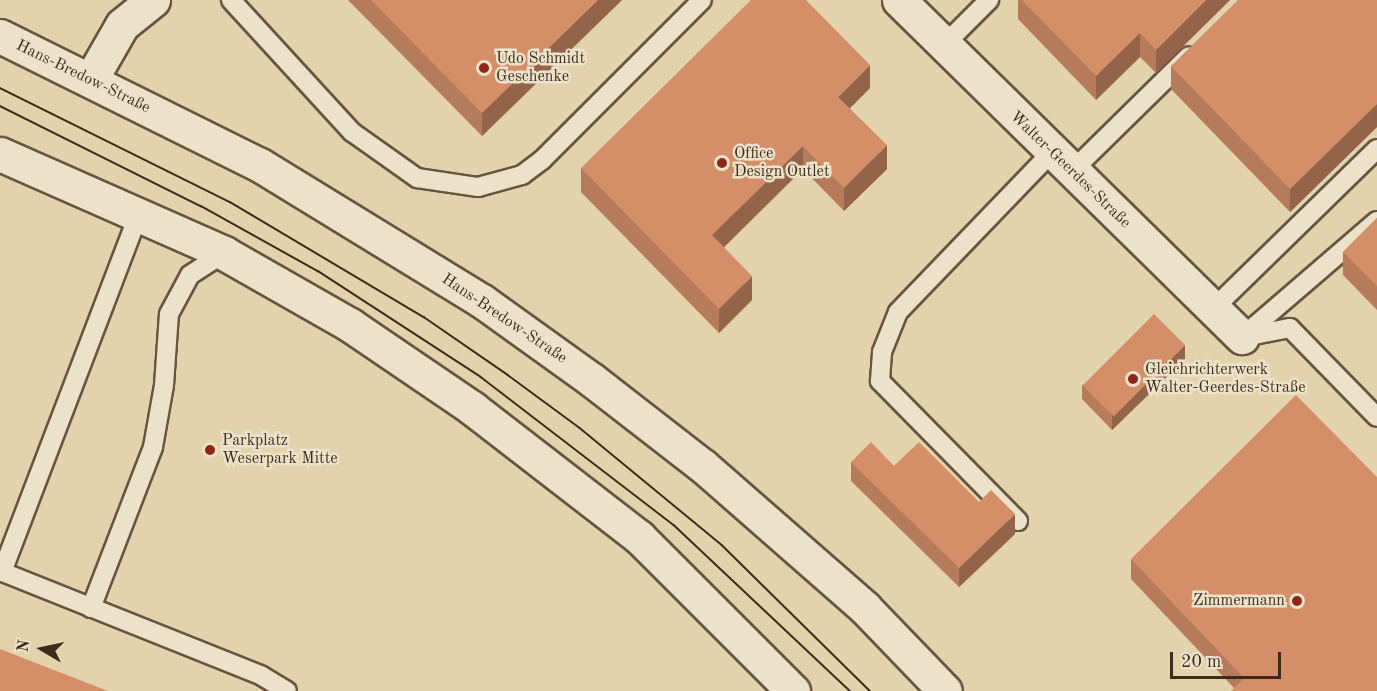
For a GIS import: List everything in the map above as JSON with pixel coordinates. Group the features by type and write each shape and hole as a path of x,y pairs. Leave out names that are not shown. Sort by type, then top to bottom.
{"main road":[{"path":"91,79 122,25 153,0"},
{"name":"Walter-Geerdes-Straße","path":"899,0 1061,163 1242,337"},
{"name":"Hans-Bredow-Straße","path":"0,36 91,79 260,165 482,301 573,367 712,474 865,608 945,691"},
{"path":"0,154 224,253 359,332 472,408 639,537 793,691"}],"lane":[{"path":"231,0 352,132 417,178 478,187 522,175 542,160 702,0"},
{"path":"944,45 989,0"},
{"path":"1018,521 880,381 882,352 898,312 1061,163 1203,42"},
{"path":"1213,309 1377,149"},
{"path":"139,214 1,572 262,676 287,691"},
{"path":"1242,337 1377,221"},
{"path":"91,608 153,447 164,385 169,314 190,275 224,253"},
{"path":"1242,337 1290,328 1377,417"}],"building":[{"name":"Udo Schmidt Geschenke","path":"371,0 598,0 482,113"},
{"path":"751,0 806,0 870,65 838,97 887,145 844,188 803,146 712,235 752,276 719,309 581,168"},
{"path":"1022,0 1206,0 1156,50 1140,33 1096,76"},
{"path":"1238,0 1377,0 1377,104 1290,189 1171,66"},
{"path":"1377,218 1377,286 1343,252"},
{"name":"Gleichrichterwerk Walter-Geerdes-Straße","path":"1154,314 1185,345 1114,417 1083,385"},
{"path":"1296,395 1377,477 1377,691 1231,691 1244,678 1131,559"},
{"path":"871,442 894,466 919,442 979,502 991,490 1015,514 959,568 851,462"},
{"path":"0,649 108,691 0,691"}],"tram line":[{"path":"0,88 230,202 424,317 508,375 580,428 722,545 870,691"},
{"path":"0,106 201,206 318,271 481,377 674,525 850,691"}],"place":[{"name":"Udo Schmidt Geschenke","path":"484,68"},
{"name":"Office Design Outlet","path":"722,163"},
{"name":"Gleichrichterwerk Walter-Geerdes-Straße","path":"1133,379"},
{"name":"Parkplatz Weserpark Mitte","path":"210,450"},
{"name":"Zimmermann","path":"1297,601"}]}
